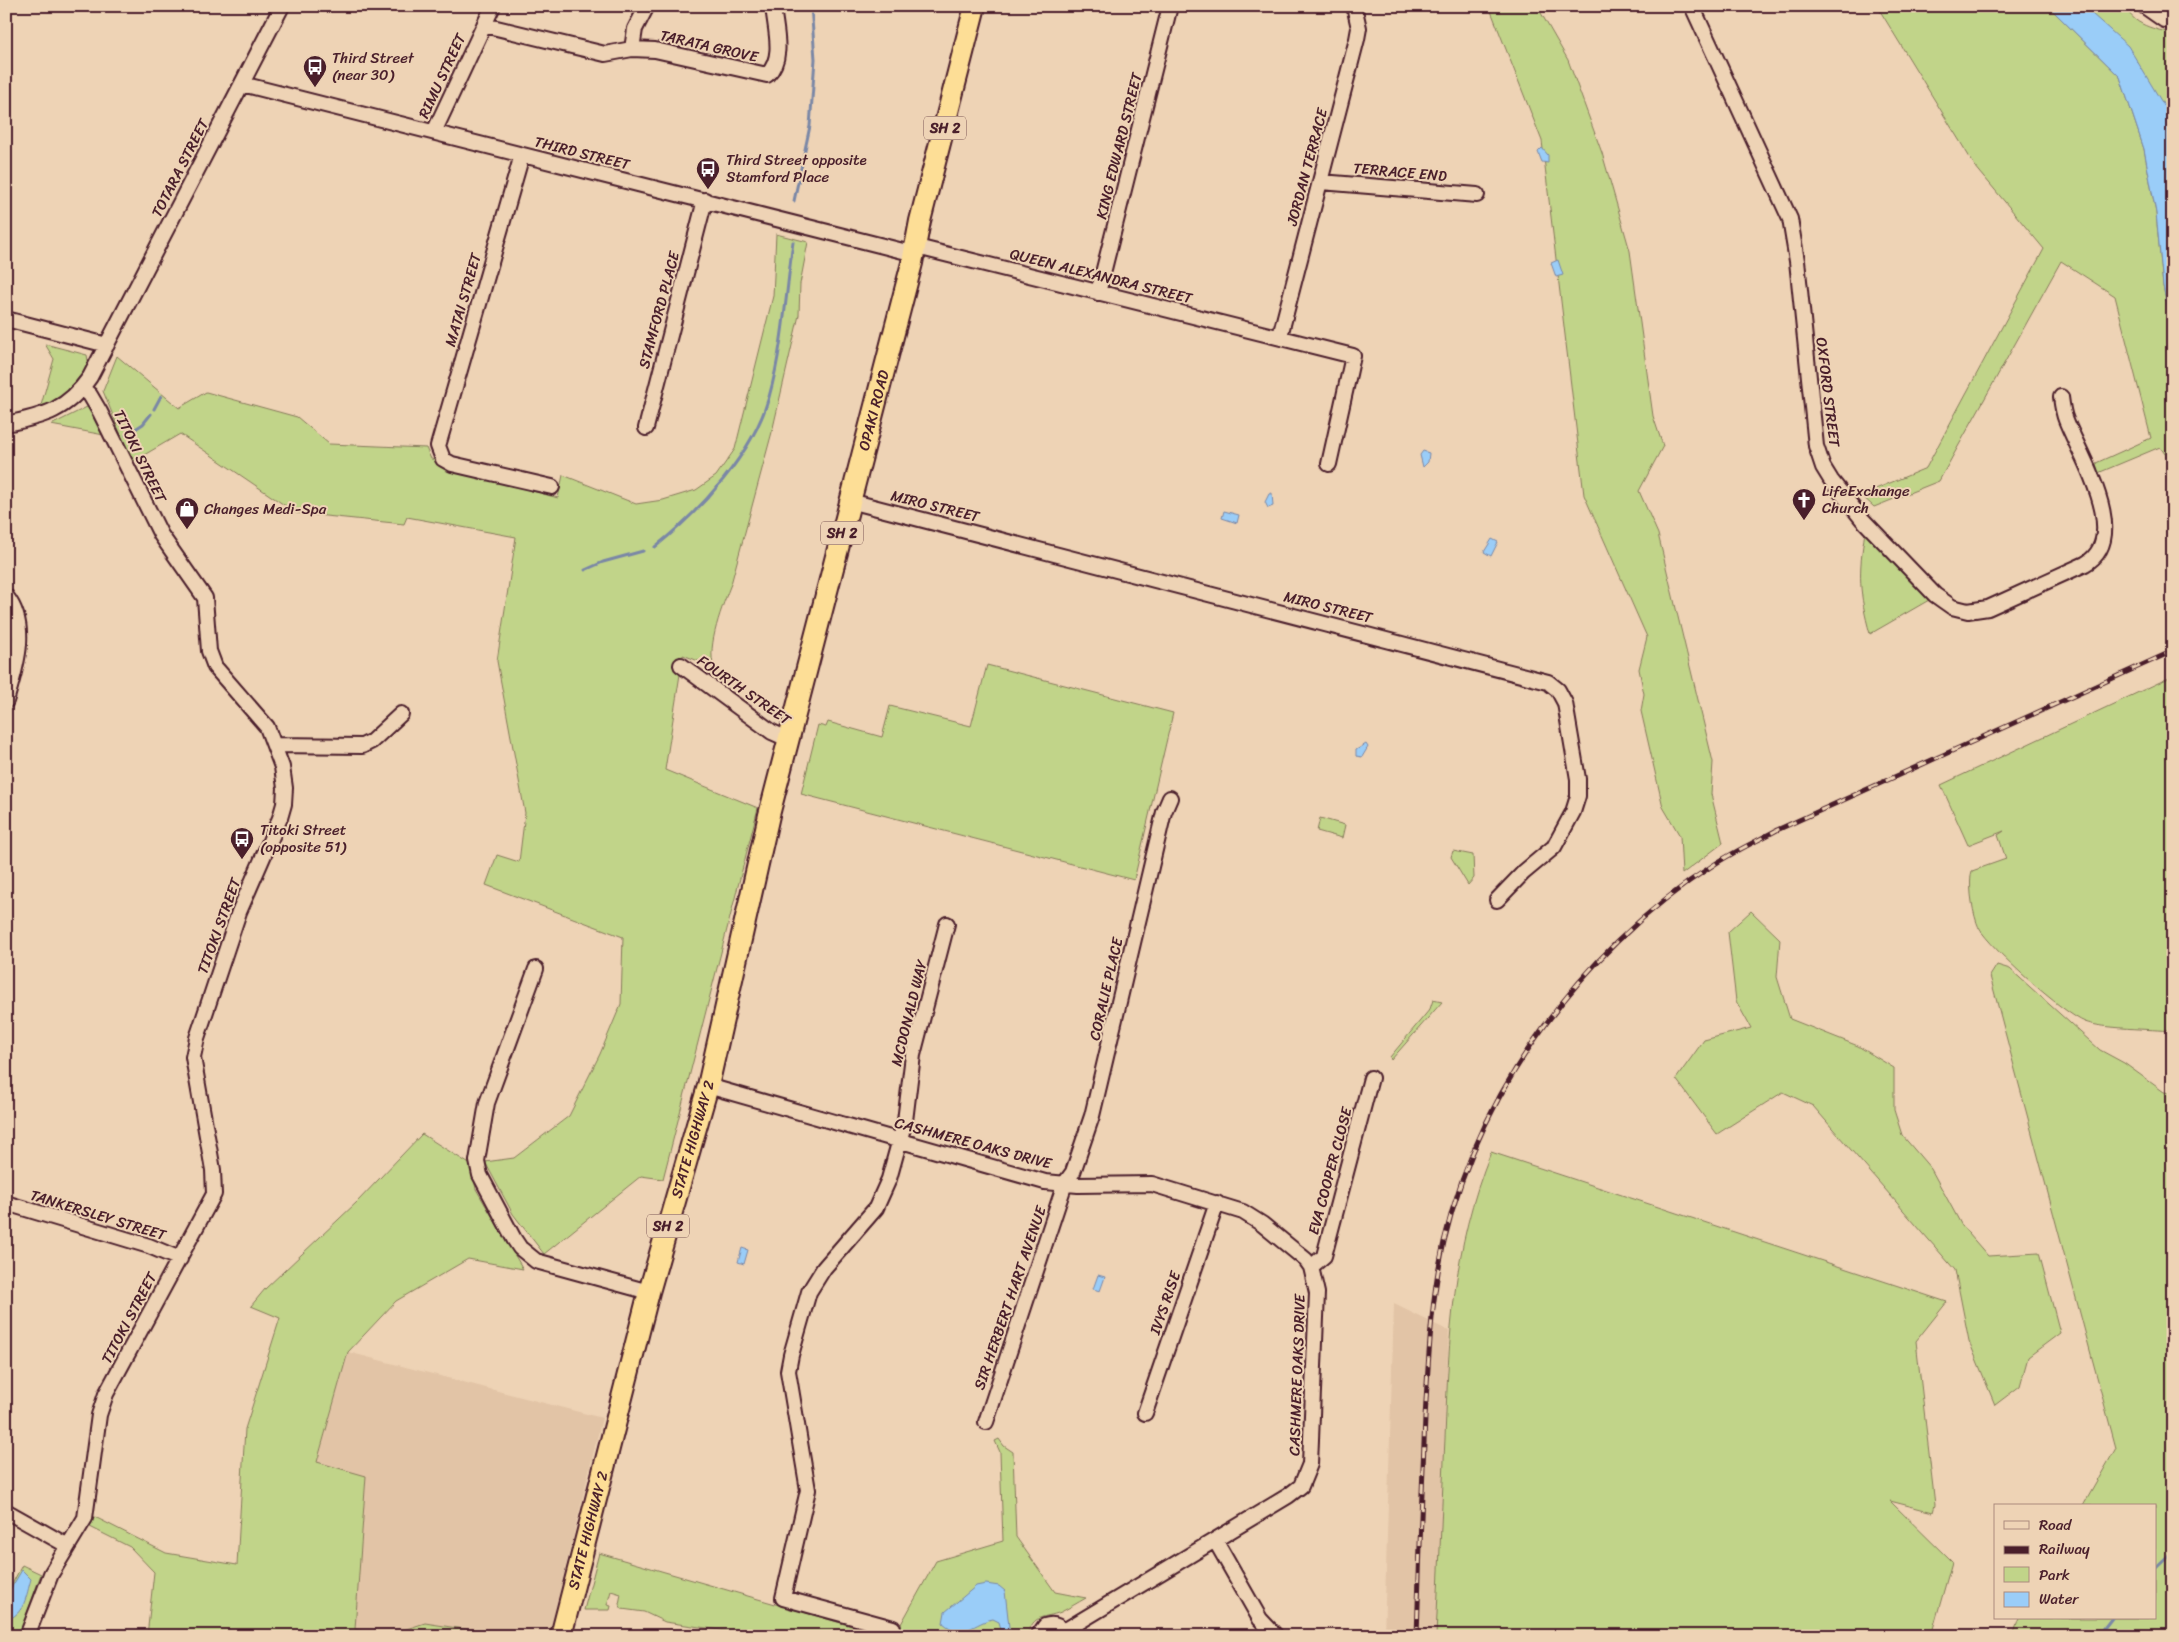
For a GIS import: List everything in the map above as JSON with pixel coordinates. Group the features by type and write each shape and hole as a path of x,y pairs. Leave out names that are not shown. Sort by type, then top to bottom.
{"highway":[{"name":"OPAKI ROAD","path":"769,815 790,740 975,6"},
{"name":"STATE HIGHWAY 2","path":"561,1636 649,1292 708,1086 769,815"}],"street":[{"name":"TOTARA STREET","path":"6,424 56,411 82,388 107,345 282,6"},
{"name":"RIMU STREET","path":"434,132 493,6"},
{"path":"632,49 635,29 647,6"},
{"name":"TARATA GROVE","path":"484,25 605,54 632,49 655,50 758,75 767,75 775,67 778,55 773,6"},
{"name":"KING EDWARD STREET","path":"1098,293 1170,6"},
{"name":"JORDAN TERRACE","path":"1280,336 1358,39 1359,28 1354,6"},
{"name":"OXFORD STREET","path":"1692,6 1790,219 1797,261 1816,446 1823,467 1862,519 1935,595 1952,607 1968,611 1988,608 2095,559 2102,547 2105,525 2102,506 2065,418 2061,398"},
{"path":"2144,6 2164,20 2173,22"},
{"name":"THIRD STREET","path":"242,84 903,251 914,250"},
{"name":"MATAI STREET","path":"522,156 438,442 440,454 452,464 552,487"},
{"name":"TERRACE END","path":"1321,182 1477,194"},
{"name":"STAMFORD PLACE","path":"646,428 704,200"},
{"name":"QUEEN ALEXANDRA STREET","path":"914,250 925,249 1354,356 1329,464"},
{"path":"6,320 107,345"},
{"name":"TITOKI STREET","path":"27,1636 51,1574 85,1518 101,1408 121,1366 214,1194 215,1182 193,1057 197,1038 239,912 280,818 284,804 282,767 267,727 215,667 209,650 205,598 161,535 100,412 90,395 82,388"},
{"name":"MIRO STREET","path":"850,501 1538,677 1548,682 1558,690 1565,703 1578,779 1578,796 1573,812 1554,847 1524,872 1497,900"},
{"path":"6,596 18,618 20,642 6,701"},
{"name":"FOURTH STREET","path":"681,665 772,732 790,740"},
{"path":"275,745 362,746 372,741 401,714"},
{"name":"CORALIE PLACE","path":"1065,1183 1073,1172 1092,1116 1164,812 1170,798"},
{"name":"MCDONALD WAY","path":"893,1628 783,1598 808,1490 788,1371 799,1323 809,1292 816,1279 876,1208 889,1179 900,1141 912,1061 944,944 947,924"},
{"path":"536,969 487,1103 477,1161 480,1175 514,1240 527,1256 536,1261 649,1292"},
{"name":"EVA COOPER CLOSE","path":"1312,1267 1324,1256 1371,1078"},
{"name":"CASHMERE OAKS DRIVE","path":"708,1086 1045,1182 1078,1185 1152,1184 1217,1203 1252,1217 1312,1267 1317,1293 1310,1464 1301,1486 1288,1496 1064,1633 1057,1625 1049,1624 1041,1629 1038,1636"},
{"name":"SIR HERBERT HART AVENUE","path":"986,1422 1065,1183"},
{"name":"TANKERSLEY STREET","path":"6,1203 149,1246 180,1259"},
{"name":"IVYS RISE","path":"1144,1413 1217,1203"},
{"path":"6,1512 68,1546"},
{"path":"1215,1540 1260,1619 1276,1636"}],"shaded area":[{"path":"1394,1304 1449,1331 1436,1636 1384,1636"},
{"path":"348,1352 602,1418 549,1636 509,1636 425,1623 385,1636 355,1630 366,1477 317,1463"}],"green space":[{"path":"1489,6 1537,6 1568,60 1602,153 1630,251 1653,416 1663,446 1639,491 1658,534 1713,762 1711,794 1723,843 1682,874 1680,836 1663,807 1641,711 1644,694 1639,669 1647,637 1584,495 1542,141"},
{"path":"1877,6 2048,6 2120,77 2144,149 2156,213 2163,286 2173,333 2173,465 2160,447 2098,473 2096,463 2151,438 2115,296 2061,261 1939,481 1874,507 1861,495 1926,468 2044,249 1975,166"},
{"path":"2083,6 2126,6 2133,18 2145,26 2173,33 2173,124 2172,119"},
{"path":"776,234 808,242 800,284 799,315 772,432 731,584 716,626 712,648 714,667 683,655 665,770 758,808 663,1179 641,1176 544,1254 513,1214 485,1162 514,1158 569,1116 600,1054 621,1004 623,937 486,885 497,855 519,862 525,813 497,661 516,537 407,517 404,524 296,513 180,434 132,462 103,391 117,356 179,408 206,392 297,417 329,444 426,448 431,459 446,462 471,474 558,498 563,475 636,504 663,500 696,490 716,476 735,449 773,296"},
{"path":"45,344 87,355 89,366 60,399 40,409 54,359"},
{"path":"89,406 104,435 51,425"},
{"path":"1865,532 1929,600 1870,634 1861,583 1861,560"},
{"path":"987,665 1173,713 1134,880 801,794 818,725 826,727 828,722 882,737 890,706 971,726"},
{"path":"2173,676 2173,1031 2093,1024 2075,1016 2045,994 1997,950 1979,928 1971,895 1972,871 2006,859 1998,835 2004,831 1968,845 1941,785"},
{"path":"1320,818 1345,825 1342,838 1317,831"},
{"path":"1453,851 1473,855 1474,878 1468,885 1451,857"},
{"path":"1751,911 1780,939 1777,977 1790,1019 1858,1046 1894,1068 1894,1110 1902,1135 1931,1169 1962,1226 1988,1256 2039,1253 2060,1333 2028,1357 2020,1386 1995,1405 1969,1341 1955,1270 1813,1106 1783,1092 1717,1134 1676,1079 1704,1040 1751,1028 1736,1001 1728,932"},
{"path":"1997,965 2010,969 2100,1050 2124,1063 2164,1092 2173,1093 2173,1636 2013,1636 2018,1620 2156,1620 2156,1504 2084,1504 2116,1448 1990,976"},
{"path":"1433,1000 1442,1002 1391,1060 1390,1057 1430,1009"},
{"path":"422,1134 471,1165 476,1189 523,1269 468,1259 396,1301 348,1352 317,1462 366,1476 355,1629 384,1636 147,1636 154,1572 130,1547 90,1527 93,1516 166,1553 237,1565 245,1429 280,1318 251,1306 265,1289 357,1202"},
{"path":"1491,1152 1947,1302 1916,1341 1935,1505 1933,1512 1890,1501 1952,1562 1931,1636 1436,1636 1451,1328 1460,1258 1478,1188"},
{"path":"999,1439 1004,1446 1013,1452 1016,1537 1055,1592 1086,1598 1061,1612 1036,1620 1027,1636 899,1636 901,1624 936,1561 1003,1541 1000,1452 995,1441"},
{"path":"599,1553 886,1636 762,1636 665,1622 644,1612 622,1609 619,1604 621,1594 611,1591 607,1605 611,1606 610,1610 584,1610"},
{"path":"22,1565 41,1574 20,1633 18,1636 6,1636 6,1587 10,1588"},
{"path":"425,1623 509,1636 385,1636"}],"water":[{"path":"2048,6 2083,6 2128,46 2172,119 2173,333 2163,286 2156,213 2144,149 2120,77"},
{"path":"1542,148 1548,155 1548,163 1542,162 1538,152"},
{"path":"1558,260 1563,275 1556,277 1551,263"},
{"path":"1423,451 1429,453 1428,462 1423,467 1420,455"},
{"path":"1272,493 1273,506 1268,508 1265,502 1269,494"},
{"path":"1224,511 1239,515 1237,523 1222,518"},
{"path":"1492,539 1498,542 1491,556 1484,552"},
{"path":"1366,744 1368,747 1362,757 1356,756 1356,750"},
{"path":"742,1248 748,1250 744,1264 738,1262"},
{"path":"1098,1275 1105,1277 1100,1291 1093,1289"},
{"path":"22,1570 31,1579 26,1598 21,1609 6,1620 6,1589 10,1590"},
{"path":"986,1584 999,1586 1005,1591 1010,1636 1003,1636 999,1622 993,1619 963,1630 950,1628 943,1623 945,1612 976,1586"}],"waterway":[{"path":"794,201 810,126 815,59 811,6"},
{"path":"655,547 690,516 723,480 751,439 761,418 769,397 778,359 793,242"},
{"path":"154,409 161,396"},
{"path":"126,435 143,424 151,414"},
{"path":"585,570 603,562 643,551"},
{"path":"2156,1568 2173,1552"},
{"path":"2097,1636 2109,1620"}],"railway":[{"path":"1417,1636 1425,1418 1433,1308 1438,1272 1452,1211 1473,1152 1501,1094 1534,1040 1573,989 1617,942 1664,900 1730,855 1777,830 2173,651"}],"place":[{"name":"Third Street (near 30)","path":"315,88"},
{"name":"Third Street opposite Stamford Place","path":"708,190"},
{"name":"LifeExchange Church","path":"1804,521"},
{"name":"Changes Medi-Spa","path":"187,530"},
{"name":"Titoki Street (opposite 51)","path":"242,860"}]}
